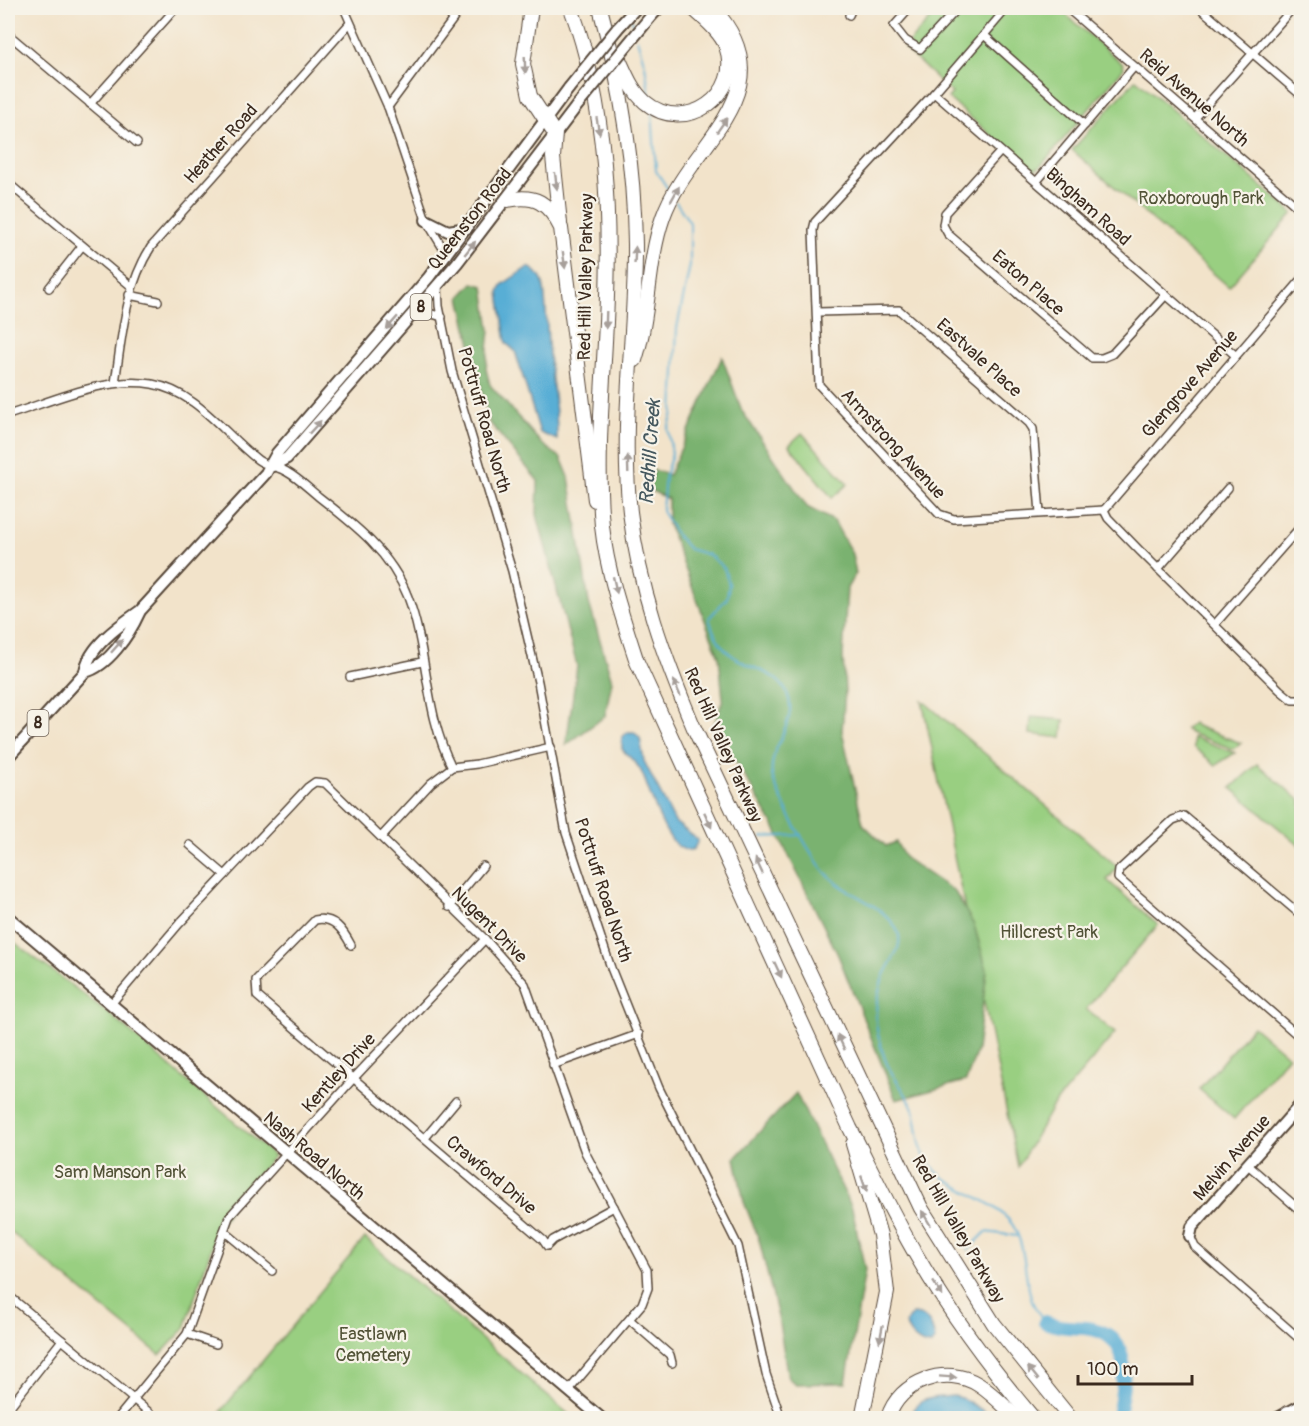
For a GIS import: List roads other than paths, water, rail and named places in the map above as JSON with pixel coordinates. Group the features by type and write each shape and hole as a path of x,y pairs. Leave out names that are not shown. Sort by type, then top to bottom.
{"highway":[{"path":"531,8 523,64 530,96 555,135 553,157 593,493 603,527"},
{"name":"Red Hill Valley Parkway","path":"571,8 596,114 605,188 606,297 600,444 603,527 622,615 637,662 850,1128 918,1259 977,1346 1033,1419"},
{"name":"Red Hill Valley Parkway","path":"600,8 624,115 632,190 635,245 627,458 632,522 646,599 667,663 685,706 921,1209 994,1324 1070,1419"},
{"path":"607,34 631,86 639,96 654,108 669,114 694,114 710,105 722,91 729,72 725,45 693,8"},
{"path":"630,377 643,335 652,269 663,215 687,172 732,110 741,79 741,60 734,37 714,8"},
{"path":"508,200 523,196 539,200 550,209 561,228"},
{"path":"850,1128 857,1164 880,1235 886,1273 884,1317 862,1419"},
{"path":"888,1419 902,1394 915,1384 925,1379 945,1376 979,1385 1017,1419"}],"main road":[{"name":"Queenston Road","path":"272,466 277,453 364,356 447,255 544,119 636,8"},
{"name":"Queenston Road","path":"8,757 85,672 96,669 131,630 140,611 272,466 287,458 419,310 508,200 576,107 655,11"},
{"path":"426,220 448,231 467,228"},
{"name":"Nash Road North","path":"8,917 601,1419"},
{"name":"Melvin Avenue","path":"1190,1236 1192,1227 1302,1103"},
{"path":"1286,1417 1302,1405"}],"street":[{"path":"162,8 170,14"},
{"path":"90,104 176,8"},
{"path":"344,8 387,107 426,220 447,255"},
{"path":"910,8 894,26 905,40 920,49 958,8"},
{"path":"934,93 1007,8"},
{"name":"Reid Avenue North","path":"1067,8 1302,211"},
{"path":"1200,8 1302,96"},
{"path":"1195,118 1293,8"},
{"path":"387,107 457,14"},
{"name":"Heather Road","path":"115,383 131,286 138,268 151,247 350,23"},
{"path":"8,34 137,143"},
{"path":"984,35 1085,125"},
{"path":"1037,181 1134,67"},
{"name":"Armstrong Avenue","path":"934,93 815,222 813,230 818,312 819,385 939,514 954,519 1104,510"},
{"name":"Bingham Road","path":"934,93 1235,355"},
{"name":"Eaton Place","path":"1000,152 945,213 943,225 957,242 1092,358 1102,358 1112,354 1166,295"},
{"path":"8,183 131,286"},
{"path":"8,196 14,189"},
{"path":"49,288 82,246"},
{"name":"Glengrove Avenue","path":"1104,510 1302,279"},
{"name":"Pottruff Road North","path":"438,286 439,306 452,371 512,571 551,747 566,833 611,968 659,1088 738,1246 766,1374 781,1419"},
{"path":"129,295 158,301"},
{"path":"419,310 442,317"},
{"name":"Eastvale Place","path":"818,312 898,310 907,314 1029,423 1033,429 1040,513"},
{"path":"8,415 115,383 154,385 173,391 206,412 260,462 286,471 352,523 381,552 408,597 439,741 453,767"},
{"path":"1158,569 1228,488"},
{"path":"1104,510 1107,518 1216,623 1280,690 1300,701"},
{"path":"1216,623 1302,525"},
{"path":"350,677 422,662"},
{"path":"381,837 431,783 453,767 477,765 551,747"},
{"name":"Nugent Drive","path":"111,1004 179,924 315,782 325,783 449,907 485,939 525,984 581,1143 647,1270 648,1288 642,1304 568,1390"},
{"path":"1302,916 1183,816 1173,820 1121,868 1118,878 1302,1039"},
{"path":"190,845 225,875"},
{"path":"449,907 483,866"},
{"name":"Crawford Drive","path":"351,945 343,929 333,922 324,918 315,920 256,980 254,989 263,1002 425,1138 543,1240 547,1246 553,1240 614,1207"},
{"name":"Kentley Drive","path":"118,1419 187,1334 229,1217 353,1079 485,939"},
{"path":"553,1065 639,1034"},
{"path":"425,1138 456,1101"},
{"path":"1248,1165 1302,1212"},
{"path":"224,1231 272,1271"},
{"path":"1190,1236 1195,1247 1302,1341"},
{"path":"8,1295 156,1419"},
{"path":"630,1320 670,1355 672,1363"},
{"path":"187,1334 216,1344"},
{"path":"8,1409 62,1340"}],"water":[{"path":"528,267 539,275 544,288 557,440 540,433 515,351 506,343 499,292 502,285"},
{"path":"628,732 634,732 640,738 644,761 675,822 698,840 694,849 684,849 675,844 667,833 640,769 622,749 622,737"},
{"path":"913,1314 922,1316 929,1322 935,1340 932,1345 923,1344 909,1331 906,1323"},
{"path":"954,1396 964,1399 995,1418 911,1418 913,1411 922,1401"}],"waterway":[{"name":"Redhill Creek","path":"631,19 635,31"},
{"name":"Redhill Creek","path":"637,39 645,65 650,98"},
{"name":"Redhill Creek","path":"652,112 656,171 670,192"},
{"name":"Redhill Creek","path":"676,202 690,223 690,265 677,328 673,413 668,429 672,454 665,476 662,511 677,536 689,549 709,555 724,568 729,584 727,598 709,618 716,636 725,649 736,658 770,675 787,693 790,714 774,754 772,775 798,830 827,874 835,882 883,913 897,930 898,949 881,984 876,1026 888,1066 914,1111 919,1140 926,1160 940,1175 994,1207 1012,1224 1023,1252 1033,1303 1045,1322"},
{"path":"762,837 801,835"},
{"path":"968,1250 986,1232 1017,1236"},
{"name":"Redhill Creek","path":"1045,1322 1102,1332 1113,1340 1120,1350 1124,1376 1118,1418"}],"park label":[{"name":"Roxborough Park","path":"1201,198"},
{"name":"Hillcrest Park","path":"1049,932"},
{"name":"Sam Manson Park","path":"120,1172"},
{"name":"Eastlawn Cemetery","path":"373,1344"}]}
